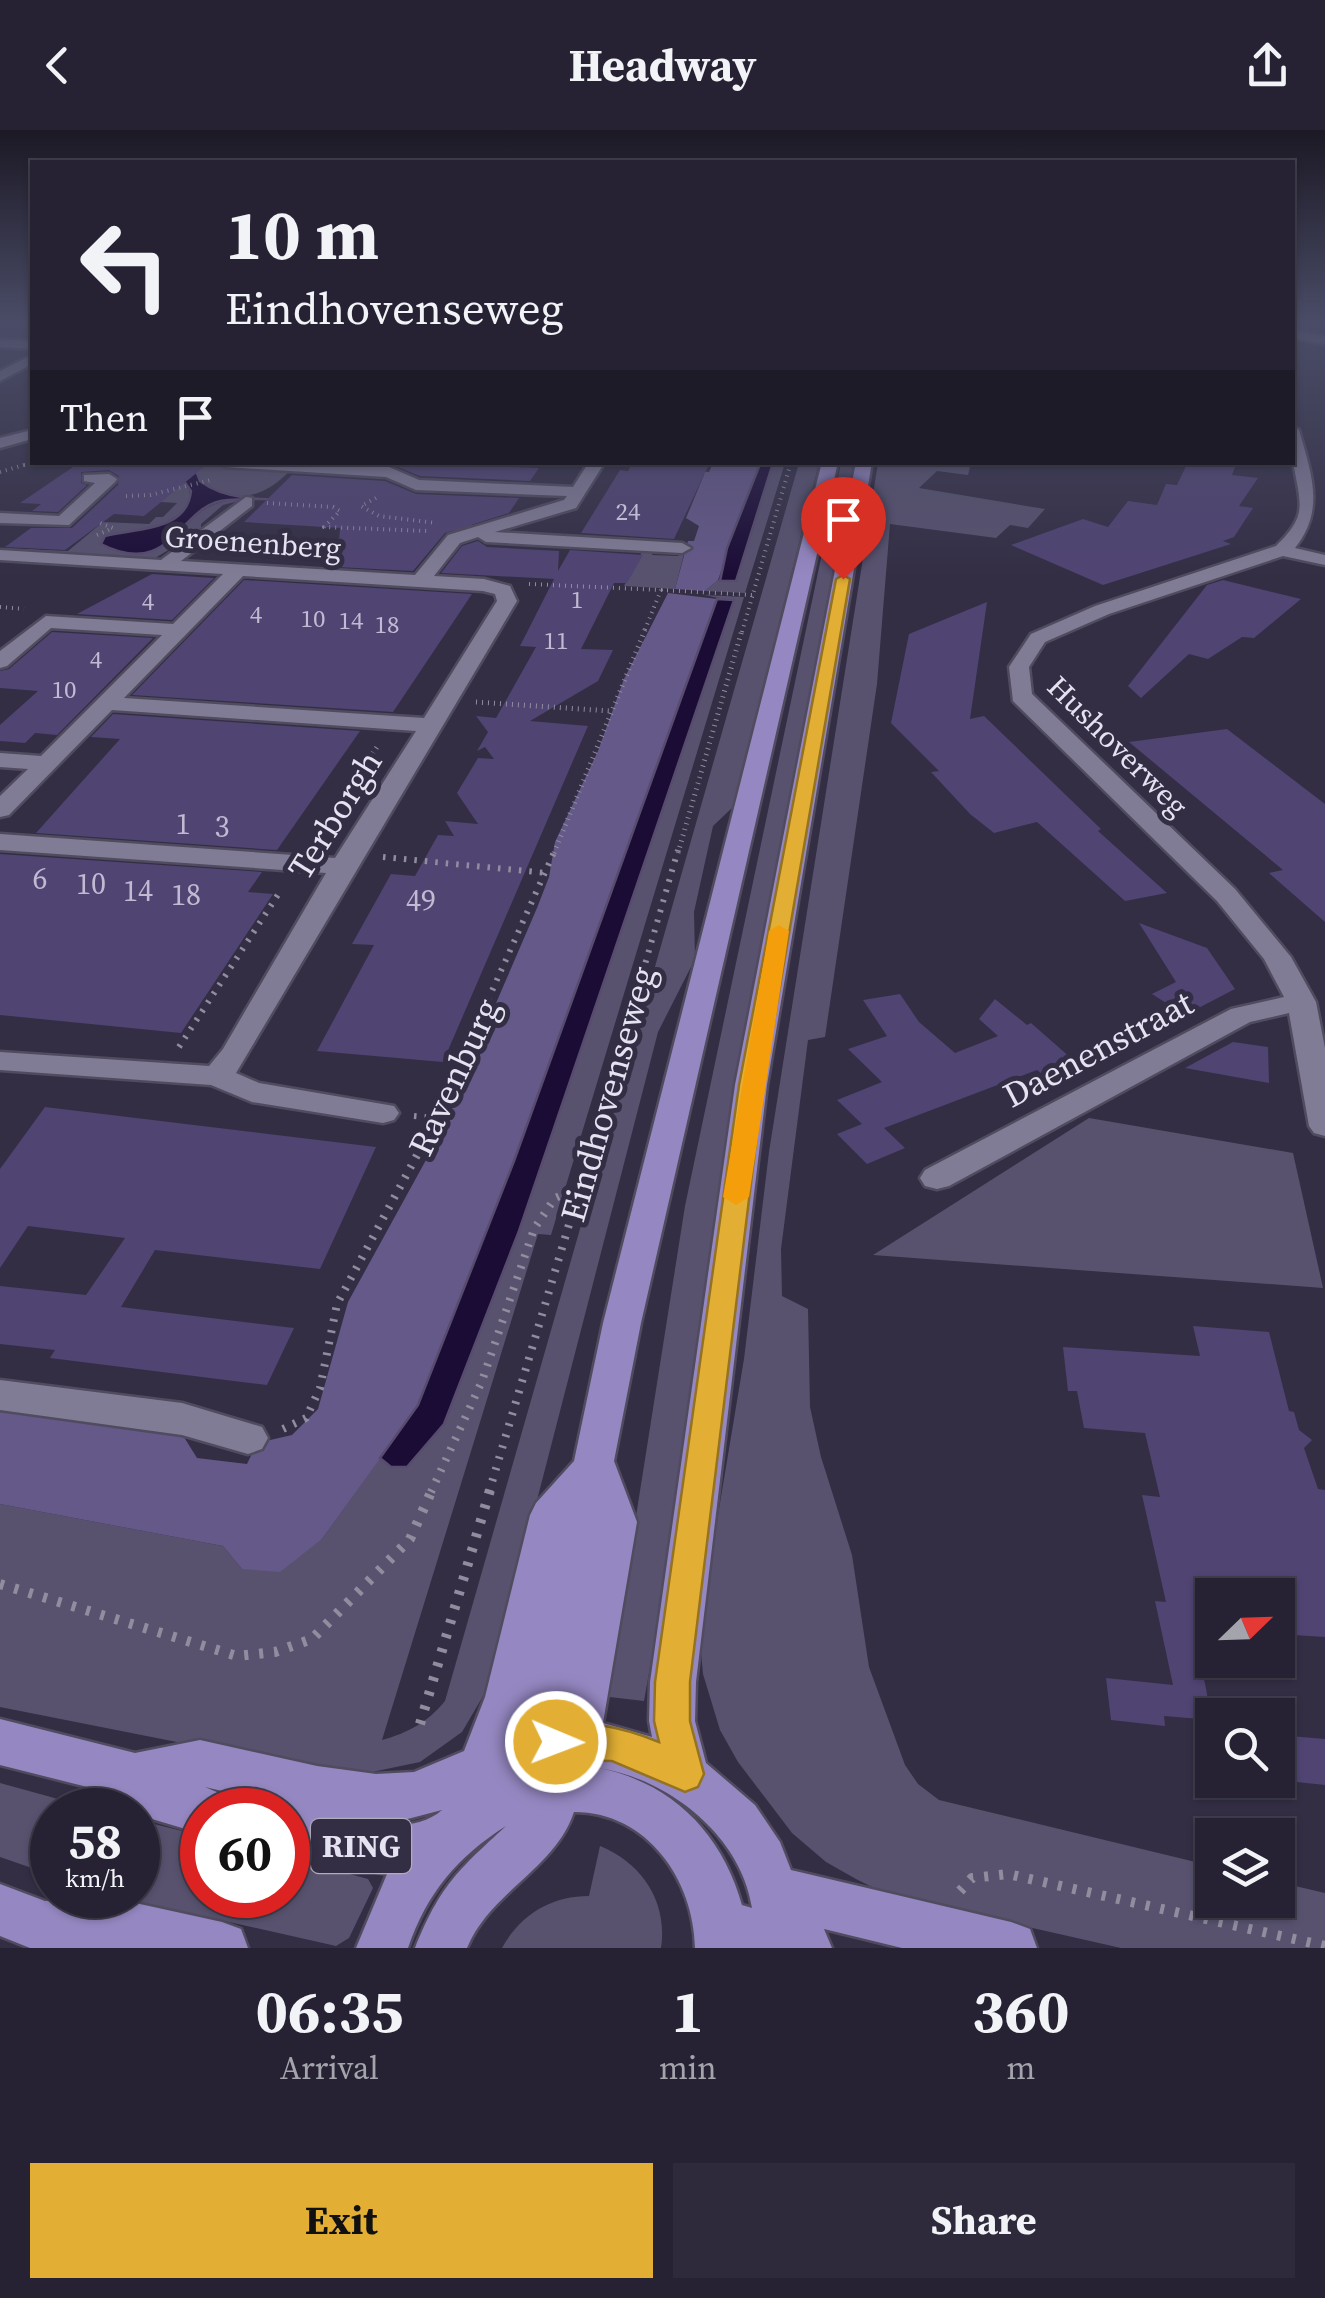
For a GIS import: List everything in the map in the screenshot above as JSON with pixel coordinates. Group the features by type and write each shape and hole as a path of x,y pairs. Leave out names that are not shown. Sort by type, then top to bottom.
{"main road":[{"name":"Eindhovenseweg","path":"441,1948 455,1915 477,1887 546,1822 596,1464 622,1323 829,465"},
{"path":"685,1774 672,1721 673,1682 743,1142 863,465"},
{"path":"382,1948 410,1883 436,1848 476,1817 498,1780 508,1696 551,1515 596,1464"},
{"name":"RING","path":"0,1742 135,1776 169,1802 180,1805"},
{"path":"498,1780 558,1757 625,1748 685,1774 732,1814 762,1858 776,1892 790,1946 721,1937 711,1884 686,1843 660,1816 628,1797 594,1789 558,1757"},
{"name":"RING","path":"135,1776 194,1764 380,1798 406,1798 433,1789 498,1780"},
{"name":"RING","path":"310,1835 374,1849 436,1848"},
{"path":"776,1892 1011,1948"},
{"path":"38,1929 108,1923 222,1948"}],"street":[{"path":"0,443 30,435"},
{"path":"1282,550 1305,528 1310,499 1295,442"},
{"path":"244,465 296,474 388,472 416,485 579,492"},
{"path":"420,581 447,545 464,536 563,507 579,492 596,465"},
{"path":"0,518 60,522 92,486"},
{"path":"166,564 197,536 246,502"},
{"path":"464,536 682,548"},
{"path":"1282,550 1325,560"},
{"name":"Hushoverweg","path":"1282,550 1102,610 1038,638 1019,667 1022,696 1226,895 1278,957 1318,1047 1325,1126"},
{"name":"Groenenberg","path":"0,555 241,568 502,590"},
{"path":"0,810 241,568"},
{"name":"Terborgh","path":"217,1076 236,1053 347,860 507,601 502,590"},
{"path":"0,662 46,622 176,630"},
{"path":"108,704 432,726"},
{"path":"0,760 48,763"},
{"path":"0,842 299,863 347,860"},
{"name":"Daenenstraat","path":"937,1178 1241,1015 1300,1002"},
{"path":"5,1069 217,1076 252,1092 382,1113"},
{"path":"0,1395 182,1418 248,1438"}],"path":[{"path":"24,465 30,464"},
{"name":"Eindhovenseweg","path":"420,1724 790,465"},
{"path":"92,486 150,495 206,481"},
{"path":"246,502 333,507 340,511 324,527 404,527 464,536"},
{"path":"502,590 534,583 752,595"},
{"name":"Ravenburg","path":"248,1438 306,1418 320,1388 337,1304 438,1118 546,873 662,590"},
{"path":"448,700 610,711"},
{"path":"162,1074 394,722"},
{"path":"347,860 546,873"},
{"path":"0,1584 238,1656 274,1652 312,1639 410,1539 482,1382 534,1229 555,1198 581,1186"},
{"path":"951,1934 952,1910 960,1891 972,1878 1008,1874 1325,1946"}],"shaded area":[{"path":"194,465 289,472 268,488 246,496 224,493 200,481"},
{"path":"194,465 200,481 234,496 351,502 425,520 472,526 437,530 336,505 228,500 211,504 160,547 145,553 125,553 101,544 105,536 158,526 180,514 191,491 181,477"},
{"path":"712,465 759,465 718,580 705,591 675,589 688,541 694,541 699,526 686,518 704,475 698,471 709,472"},
{"path":"760,465 772,465 736,581 720,581 727,548"},
{"path":"772,465 784,465 745,593 705,591 718,580 736,581"},
{"path":"798,465 818,465 733,807 713,826 694,912 695,959 658,1032 489,1686 462,1732 420,1762 367,1773 197,1746 0,1707 0,1504 223,1546 242,1569 322,1539 380,1458 391,1467 407,1467 444,1424 519,1231 733,601 704,595 744,597 551,1235 538,1234 382,1740 417,1726 445,1701"},
{"path":"841,465 855,465 798,771 644,1701 601,1696 631,1548 685,1206"},
{"path":"878,465 970,465 968,475 937,471 919,488 1045,509 1028,528 1010,525 996,538 890,524 877,684 825,1037 808,1040 781,1249 782,1296 808,1309 810,1407 821,1457 852,1555 869,1667 905,1765 918,1784 939,1800 1195,1862 1195,1918 1295,1918 1295,1886 1325,1893 1325,1948 1121,1948 890,1896 826,1862 792,1833 738,1762 720,1730 703,1674 699,1629 744,1359 769,1152"},
{"path":"181,477 189,484 190,507 147,529 172,542 210,506 242,500 223,505 201,524 201,530 152,560 0,551 68,551 103,522 149,524 177,503 146,501"},
{"path":"644,548 653,549 652,555 678,556 685,550 675,589 624,586"},
{"path":"668,593 717,599 514,1161 418,1406 322,1539 280,1572 242,1569 223,1546 0,1504 0,1406 179,1429 197,1458 247,1464 257,1443 292,1435 318,1409 348,1302 437,1140 537,908 549,877 555,842 598,751 624,679"},
{"path":"717,599 734,600 519,1231 444,1424 407,1467 391,1467 380,1458 418,1405 514,1161"},
{"path":"1089,1118 1293,1153 1323,1288 873,1255"},
{"path":"0,1783 30,1791 30,1867 0,1857"},
{"path":"160,1826 180,1830 180,1911 160,1907"},
{"path":"600,1846 628,1863 649,1886 660,1915 661,1948 502,1948 518,1926 538,1910 562,1899 589,1896"},
{"path":"310,1863 368,1879 373,1888 349,1938 336,1946 211,1918 310,1918"}],"building":[{"path":"76,465 206,465 144,516 114,514 65,550 5,547 31,528 72,528 118,485 119,476 109,470 81,472 81,483 87,485 58,512 32,511 41,504 20,503"},
{"path":"392,465 539,468 530,481 420,476"},
{"path":"631,465 709,465 674,539 581,533 620,470 628,471"},
{"path":"1187,465 1235,467 1232,475 1258,478 1239,506 1253,508 1234,537 1223,541 1231,544 1103,585 1011,545 1083,519 1108,527 1128,501 1157,505 1166,484 1177,485"},
{"path":"292,475 385,481 416,494 519,498 509,513 445,533 413,571 337,567 340,528 244,522"},
{"path":"478,541 487,547 559,551 558,571 570,550 643,555 627,583 614,583 581,649 613,650 598,681 530,721 588,726 443,1062 317,1051 374,945 352,944 391,874 415,876 438,835 454,836 445,821 478,824 457,793 478,758 494,759 485,747 477,751 488,732 476,716 496,718 536,647 520,646 554,579 441,573 462,546"},
{"path":"152,574 214,578 172,620 77,614"},
{"path":"244,580 472,594 393,712 132,695"},
{"path":"1223,580 1301,599 1254,638 1242,637 1208,659 1189,654 1141,698 1128,686 1207,585"},
{"path":"987,602 970,719 984,716 1101,829 1098,831 1167,893 1125,901 1037,822 994,833 970,814 931,772 939,771 891,723 909,634"},
{"path":"52,632 153,638 57,735 35,733 25,743 0,741 0,725 38,691 0,688 0,671 9,669"},
{"path":"113,714 360,731 277,850 36,833 120,739 91,737"},
{"path":"1227,729 1325,804 1325,922 1269,873 1283,870 1129,742"},
{"path":"0,854 262,872 248,892 273,894 181,1033 0,1015"},
{"path":"1139,923 1207,948 1235,989 1185,1015 1152,994 1176,982"},
{"path":"900,994 919,1022 955,1053 998,1036 979,1019 995,999 1027,1025 1031,1023 1080,1066 1048,1079 1037,1070 884,1128 905,1148 867,1164 837,1134 862,1124 837,1100 882,1082 848,1049 887,1036 863,1000"},
{"path":"1233,1042 1268,1047 1269,1083 1185,1068"},
{"path":"45,1107 376,1147 320,1269 155,1250 121,1307 294,1328 267,1385 50,1358 55,1350 0,1344 0,1286 86,1295 125,1238 28,1226 0,1268 0,1169"},
{"path":"1193,1326 1269,1332 1289,1411 1294,1412 1299,1430 1312,1440 1304,1448 1318,1489 1325,1490 1325,1637 1295,1635 1295,1578 1195,1578 1195,1678 1204,1678 1208,1698 1195,1698 1195,1719 1164,1716 1165,1726 1111,1720 1106,1678 1173,1685 1155,1601 1166,1602 1142,1495 1160,1497 1145,1433 1084,1428 1077,1391 1068,1391 1063,1347 1200,1356"},
{"path":"1295,1736 1325,1739 1325,1785 1295,1782"}],"slow traffic":[{"path":"736,1197 751,1085 779,931"}],"route":[{"path":"556,1742 612,1744 652,1756 685,1774 672,1721 673,1682 717,1335 751,1085 843,579"}]}
